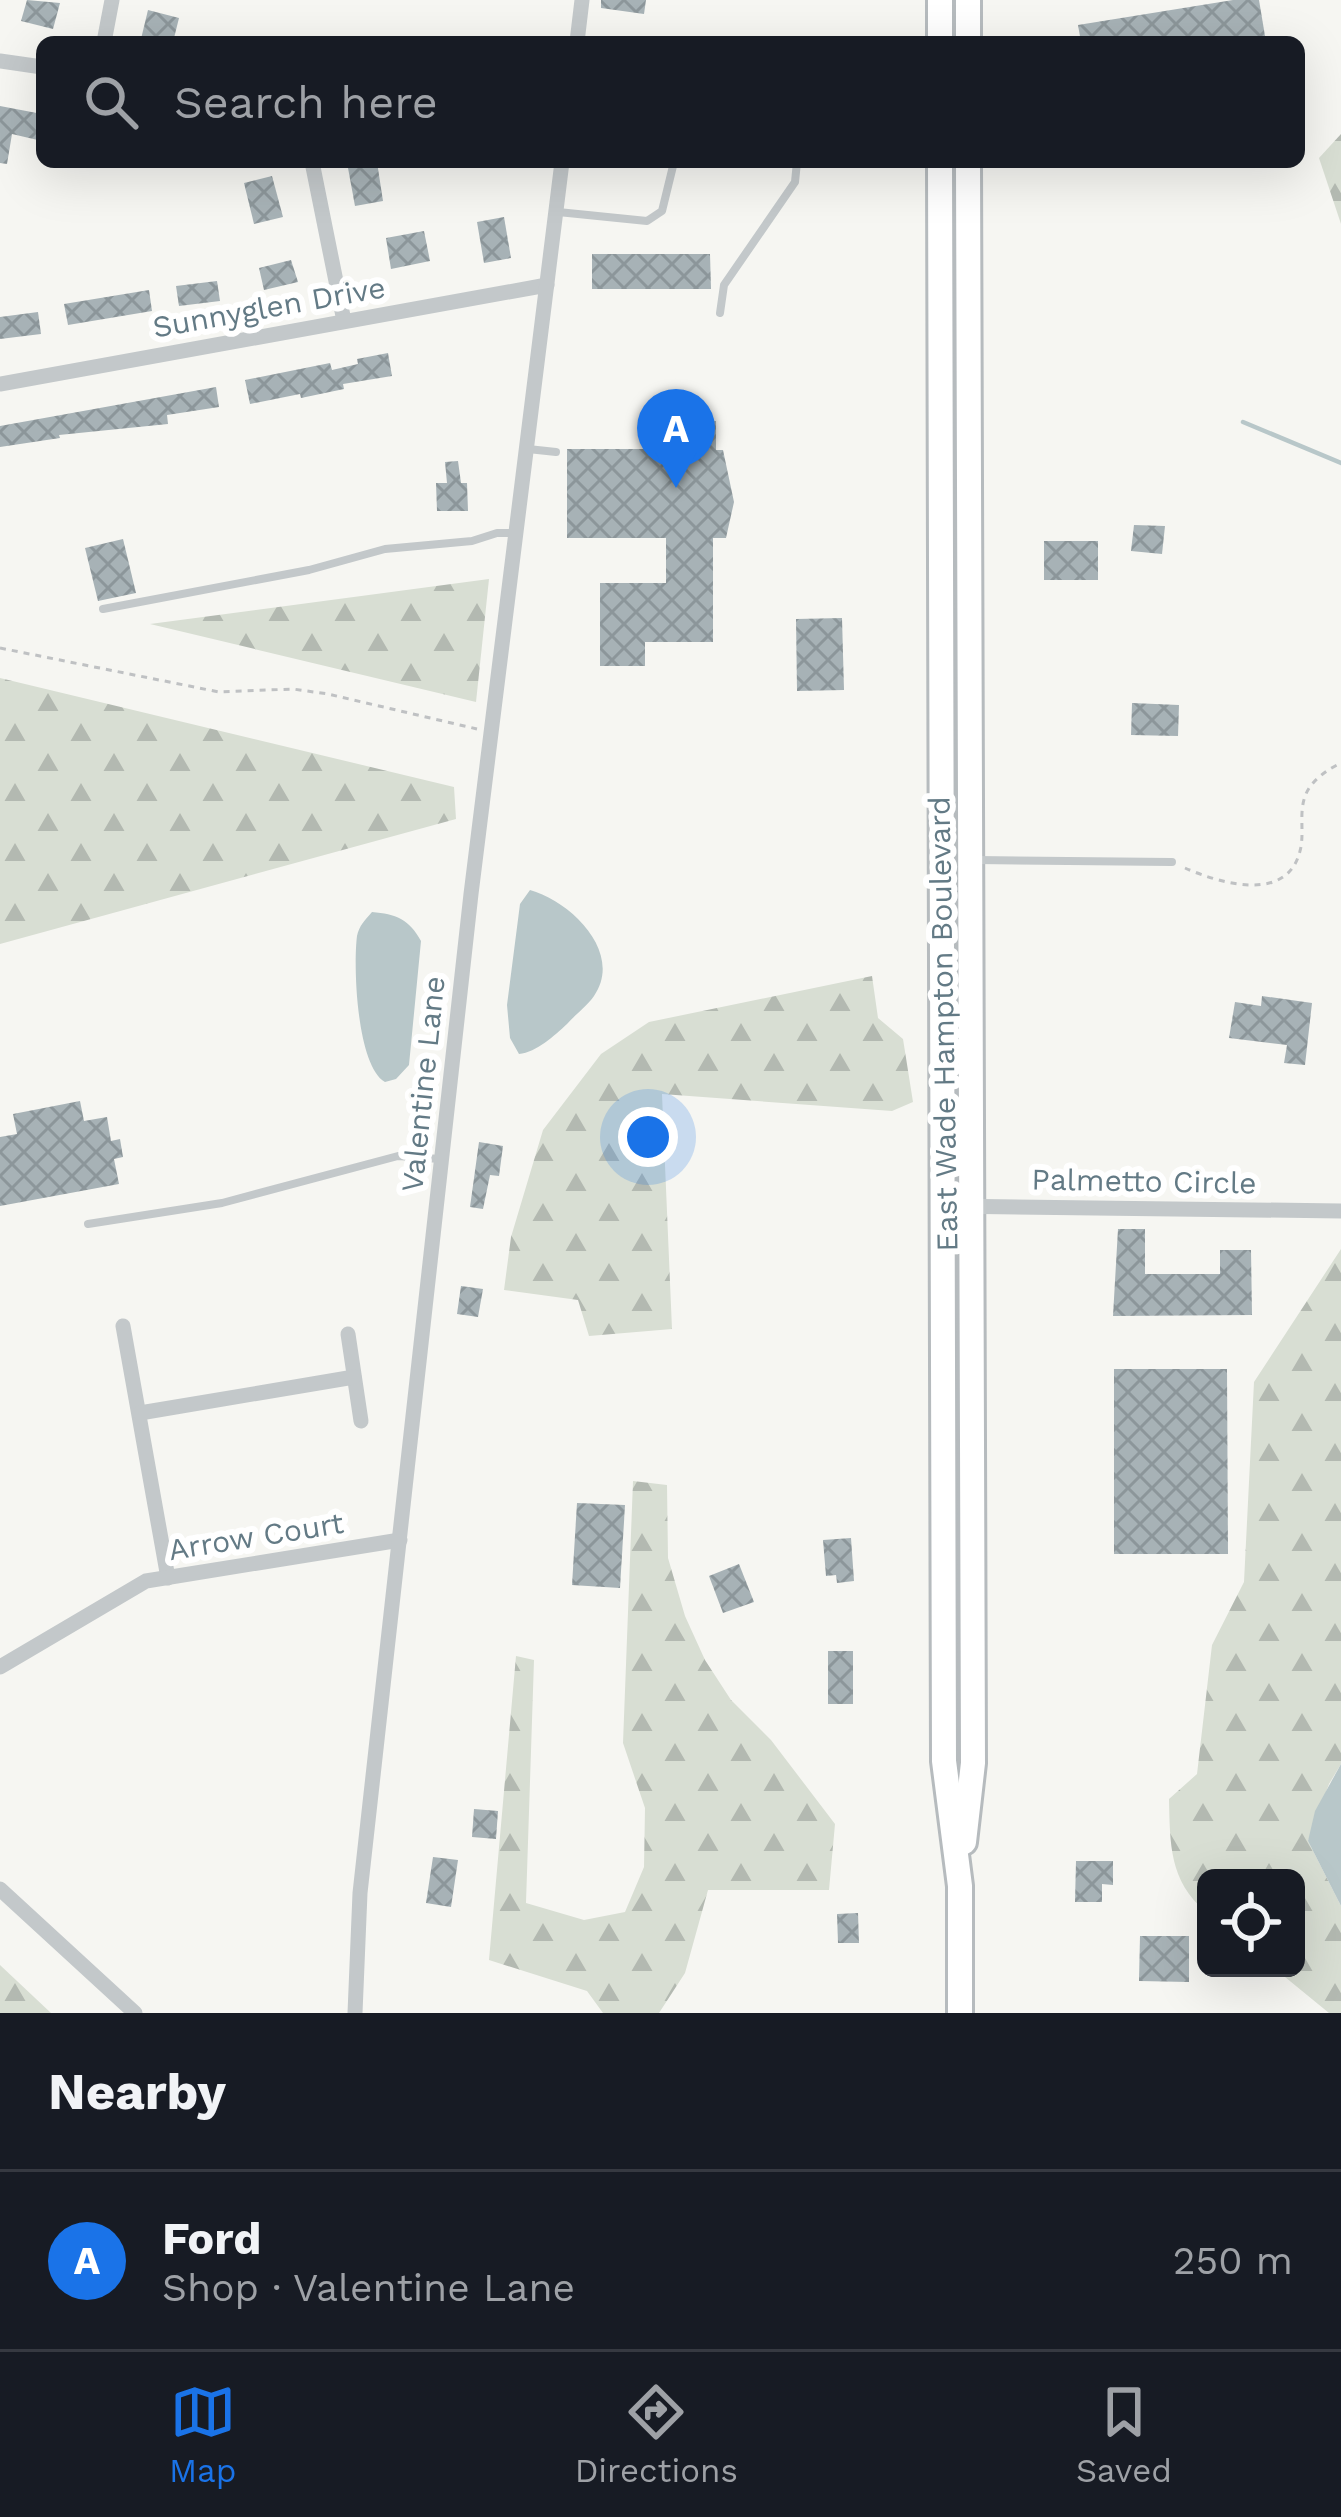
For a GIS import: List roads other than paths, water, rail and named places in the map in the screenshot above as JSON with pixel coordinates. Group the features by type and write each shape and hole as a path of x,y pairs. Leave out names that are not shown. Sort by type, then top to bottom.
{"main road":[{"path":"940,0 940,36"},
{"path":"968,0 968,36"},
{"name":"East Wade Hampton Boulevard","path":"940,168 944,1762 960,1886"},
{"name":"East Wade Hampton Boulevard","path":"960,2013 960,1886 973,1762 968,168"},
{"path":"946,1287 973,1287"},
{"path":"945,1415 973,1417"},
{"path":"944,1629 973,1630"}],"street":[{"path":"105,36 112,0"},
{"path":"578,36 582,0"},
{"path":"0,61 36,66"},
{"path":"313,168 344,320"},
{"name":"Valentine Lane","path":"355,2013 360,1893 441,1159 561,168"},
{"name":"Sunnyglen Drive","path":"0,384 547,285"},
{"name":"Palmetto Circle","path":"946,1206 1341,1211"},
{"path":"123,1326 168,1578"},
{"path":"348,1334 361,1421"},
{"path":"140,1413 354,1377"},
{"name":"Arrow Court","path":"0,1667 146,1581 400,1540"},
{"path":"0,1889 135,2013"}],"lane":[{"path":"556,211 647,221 662,211 673,168"},
{"path":"720,313 724,285 795,182 796,168"},
{"path":"527,449 556,452"},
{"path":"103,609 309,570 385,549 472,542 496,533 518,532"},
{"path":"969,860 1172,862"},
{"path":"88,1224 222,1203 398,1156 441,1159"}],"waterway":[{"path":"1243,422 1341,463"}],"place":[{"name":"Ford","path":"676,488"}]}
